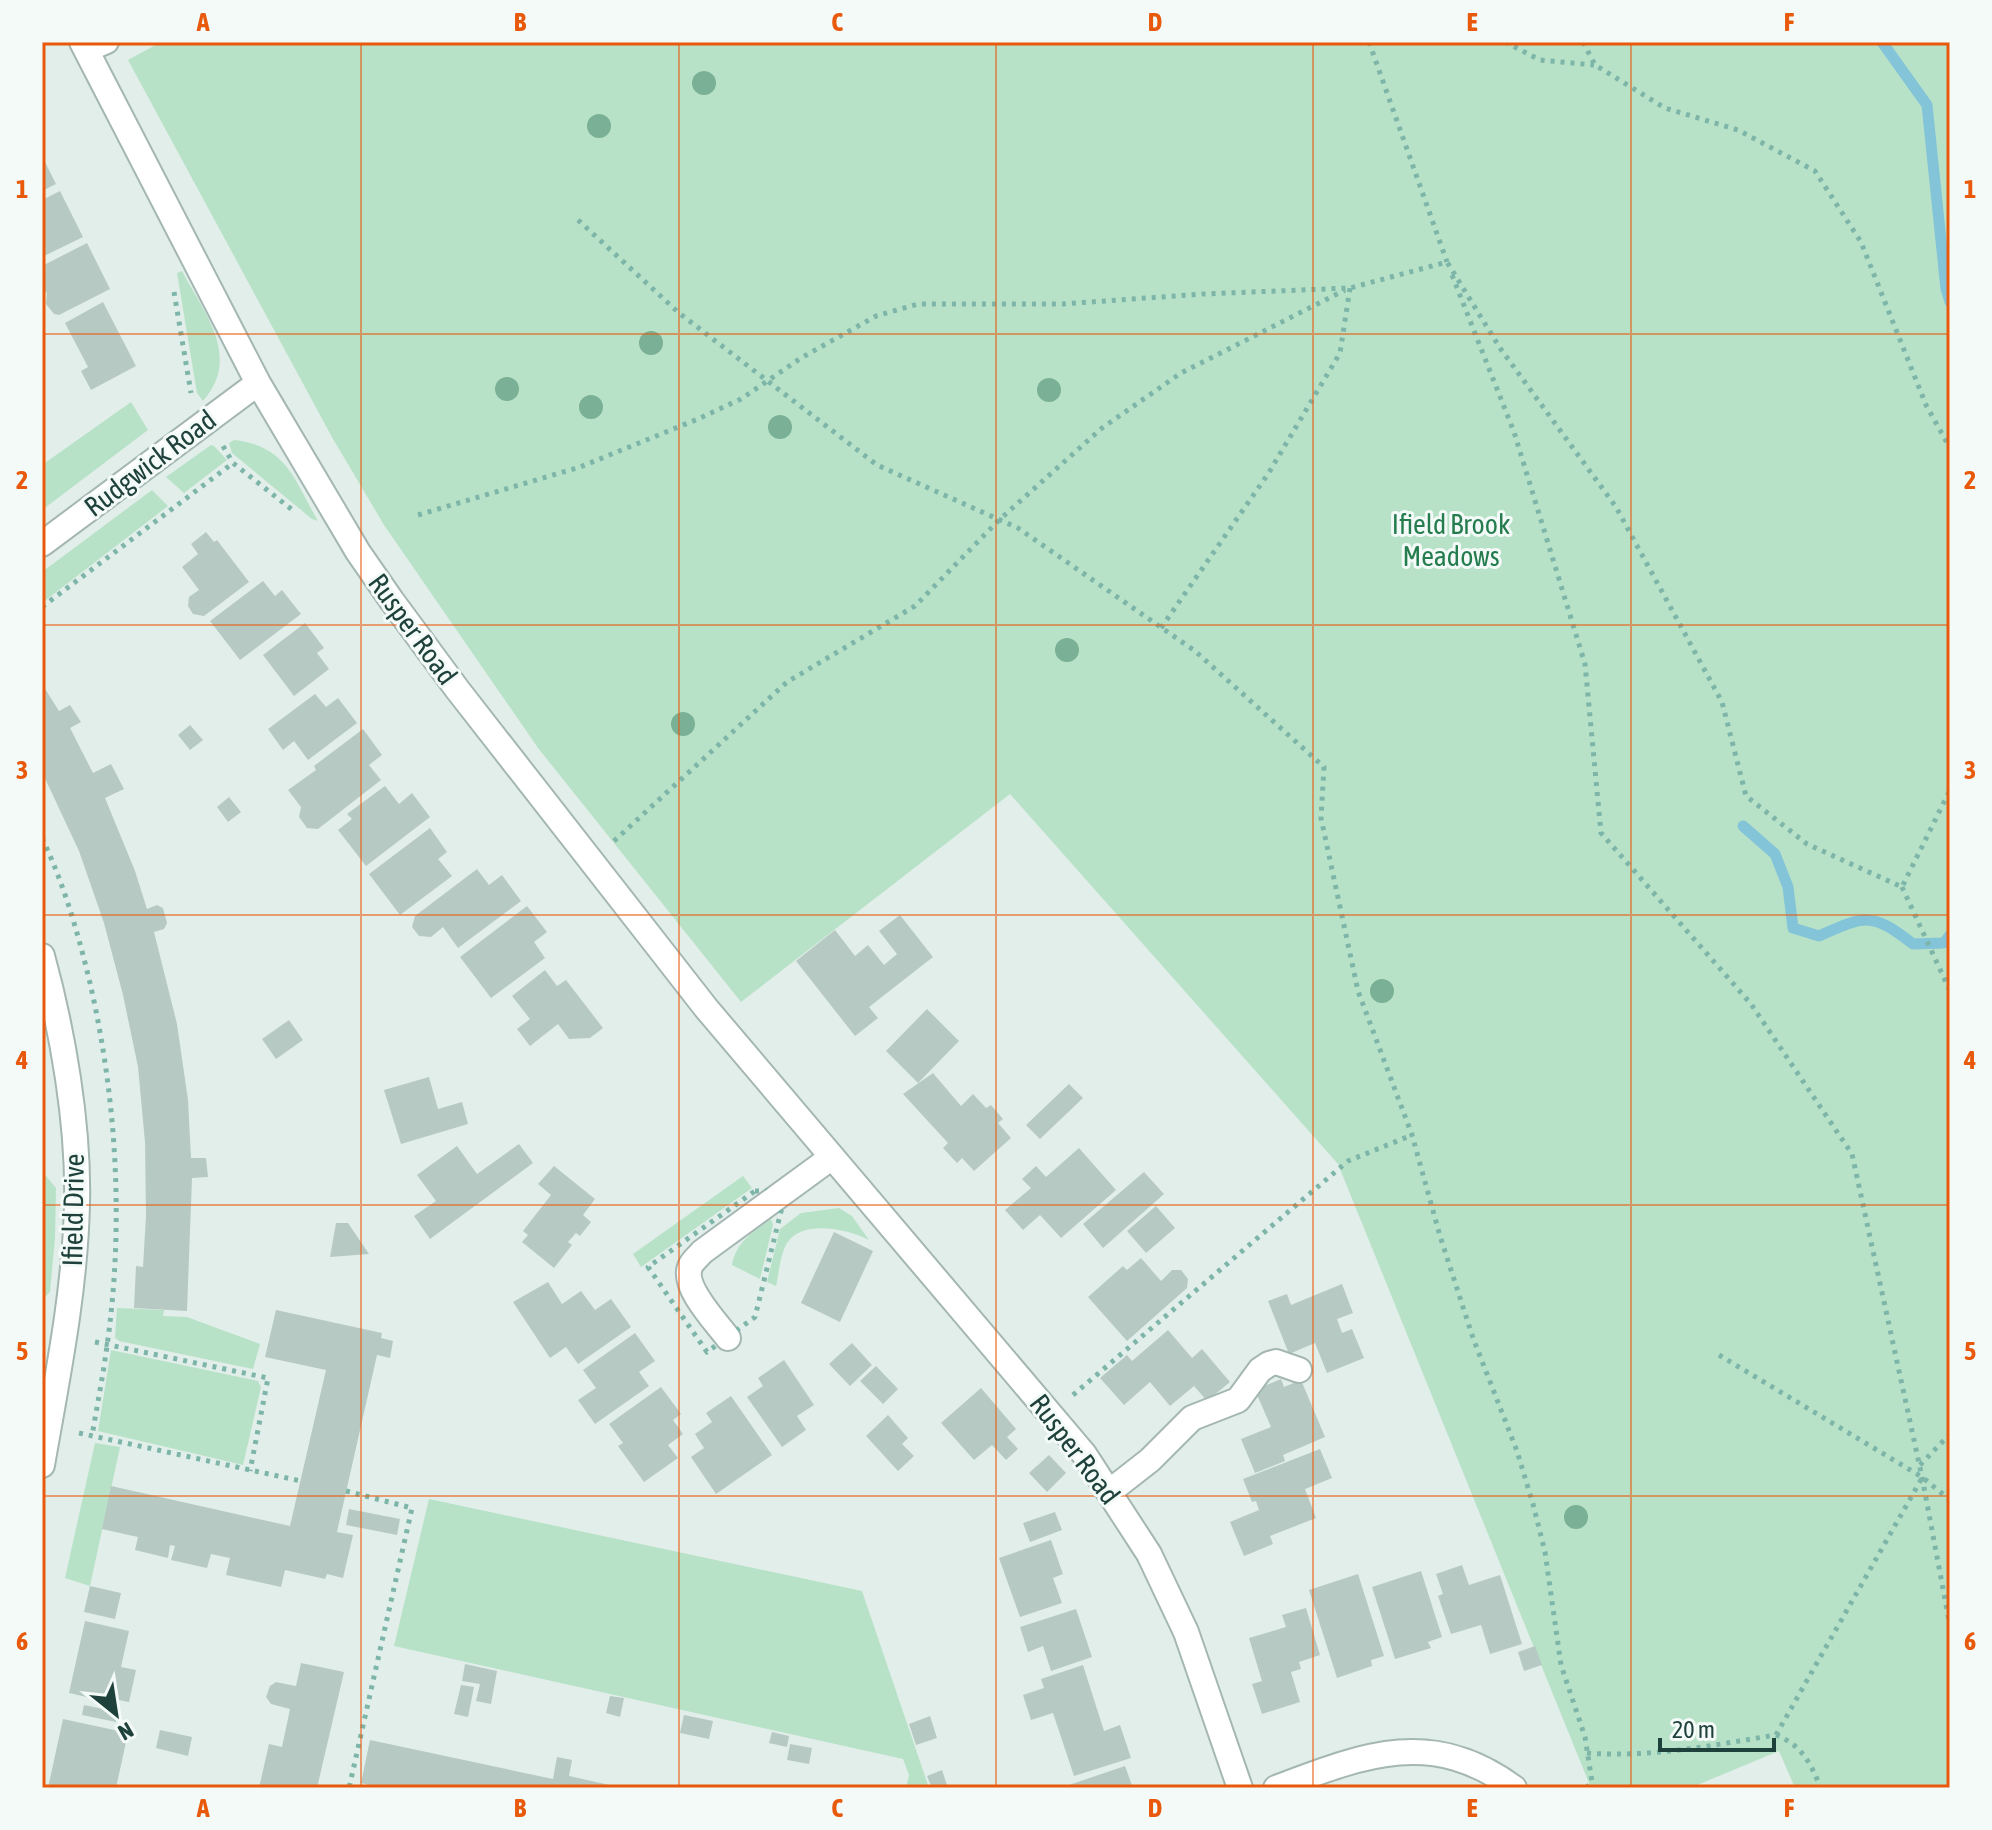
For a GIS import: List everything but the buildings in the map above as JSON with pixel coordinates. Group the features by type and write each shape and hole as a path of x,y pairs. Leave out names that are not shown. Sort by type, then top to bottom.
{"street":[{"name":"Rusper Road","path":"92,45 258,383 358,552 447,677 706,1008 1084,1454 1149,1554 1186,1632 1240,1788"},
{"name":"Rudgwick Road","path":"42,544 258,383"},
{"name":"Ifield Drive","path":"42,956 64,1060 77,1202 64,1336 42,1465"},
{"path":"728,1338 692,1290 688,1276 690,1265 702,1252 832,1157"},
{"path":"1109,1492 1150,1460 1192,1418 1238,1400 1260,1370 1269,1364 1276,1362 1299,1370"},
{"path":"1276,1788 1340,1766 1406,1751 1436,1752 1464,1760 1492,1772 1514,1788"}],"path":[{"path":"1369,42 1447,262 1514,432 1585,664 1601,833 1751,1004 1852,1154 1920,1466 1950,1626"},
{"path":"1505,42 1540,60 1595,65 1665,108 1738,130 1815,171 1861,242 1926,405 1950,448"},
{"path":"1583,42 1595,65"},
{"path":"578,220 679,313 877,465 1018,528 1195,651 1324,767 1321,818 1358,991 1412,1135 1440,1236 1533,1504 1545,1552 1561,1665 1585,1737 1592,1782 1586,1788"},
{"path":"609,845 787,682 915,606 999,520 1102,428 1181,373 1350,288 1447,262"},
{"path":"1447,262 1500,348 1616,507 1722,702 1746,796 1807,844 1902,887 1950,991"},
{"path":"418,515 580,467 698,419 741,399 801,358 876,316 918,304 1062,304 1350,288"},
{"path":"1161,628 1268,474 1340,353 1350,288"},
{"path":"42,607 233,463"},
{"path":"1902,887 1950,790"},
{"path":"1051,1413 1348,1161 1412,1135"},
{"path":"64,1336 268,1378 250,1471"},
{"path":"1719,1355 1922,1477 1950,1500"},
{"path":"49,1426 301,1481"},
{"path":"1920,1466 1950,1434"},
{"path":"1776,1735 1922,1477"},
{"path":"346,1491 412,1508 349,1788"},
{"path":"1587,1753 1622,1756 1681,1751 1776,1735 1791,1741 1807,1756 1821,1788"}],"green space":[{"name":"Ifield Brook Meadows","path":"161,42 1950,42 1950,1788 1795,1788 1779,1751 1690,1788 1591,1788 1338,1164 1010,794 741,1002 538,748 384,525 333,439 128,60"},
{"path":"182,271 209,319 219,352 214,385 203,401 197,393 177,273"},
{"path":"131,402 148,430 42,510 42,465"},
{"path":"234,440 252,443 278,457 295,478 318,521 232,453 229,443"},
{"path":"211,445 227,460 184,493 166,477"},
{"path":"152,490 168,506 42,603 42,572"},
{"path":"42,1171 56,1188 50,1292 42,1300"},
{"path":"743,1176 752,1188 641,1267 633,1254"},
{"path":"839,1208 852,1216 869,1240 850,1232 826,1228 804,1231 787,1243 776,1286 767,1282 780,1229 801,1213"},
{"path":"771,1219 773,1225 760,1279 732,1265 741,1244"},
{"path":"117,1308 164,1310 163,1316 187,1317 260,1344 253,1369 119,1341 115,1338"},
{"path":"111,1350 258,1381 261,1387 243,1465 98,1431"},
{"path":"95,1443 120,1447 90,1586 65,1578"},
{"path":"429,1499 862,1591 929,1788 906,1788 909,1775 903,1759 394,1646"}],"waterway":[{"path":"1882,42 1927,105 1946,289 1950,302"},
{"path":"1743,826 1775,854 1788,887 1793,928 1819,936 1848,924 1868,920 1888,926 1913,944 1944,943 1950,935"}]}
